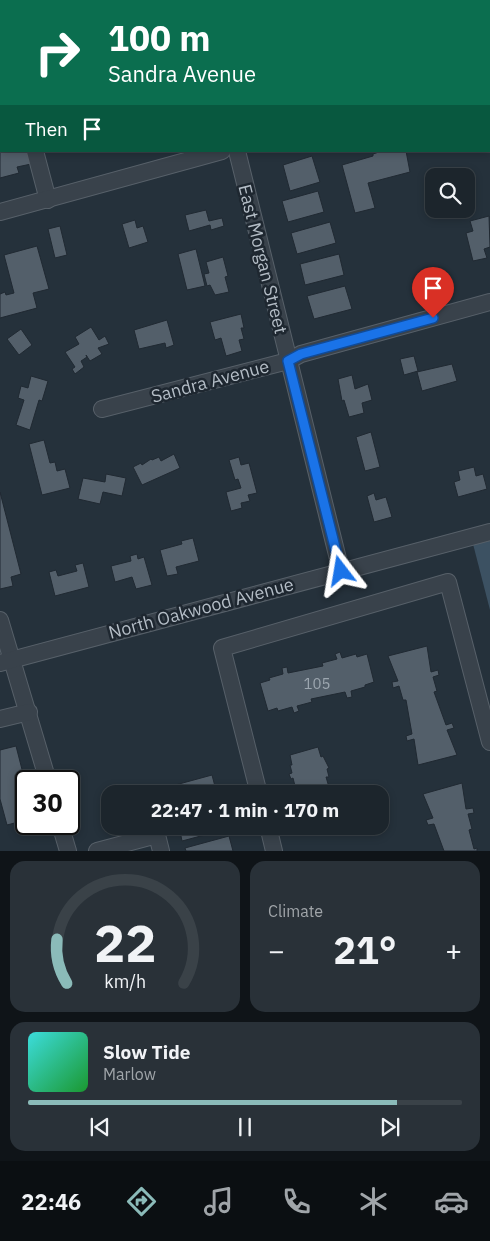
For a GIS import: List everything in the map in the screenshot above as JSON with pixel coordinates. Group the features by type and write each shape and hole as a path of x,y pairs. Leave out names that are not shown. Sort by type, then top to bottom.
{"street":[{"path":"35,152 48,200"},
{"path":"0,212 218,152"},
{"name":"East Morgan Street","path":"237,152 341,571"},
{"name":"Sandra Avenue","path":"102,409 288,361 301,354 490,302"},
{"name":"North Oakwood Avenue","path":"5,662 490,532"},
{"path":"257,785 222,648 448,582 490,742"},
{"path":"0,620 5,662 29,712 45,770"},
{"path":"0,719 29,712"},
{"path":"63,835 68,851"},
{"path":"97,851 156,835 161,851"},
{"path":"270,835 274,851"}],"water":[{"path":"490,539 490,610 473,544"}],"building":[{"path":"0,152 28,152 31,164 17,167 19,173 0,178"},
{"path":"379,152 406,152 410,172 368,183 375,208 355,213 342,165 373,156 373,154"},
{"path":"312,156 320,182 290,191 283,165"},
{"path":"318,191 324,212 288,222 282,201"},
{"path":"206,210 209,221 222,218 224,226 211,230 210,225 189,231 185,215"},
{"path":"489,216 490,247 484,249 487,258 473,261 466,233 473,231 470,221"},
{"path":"135,220 137,228 143,226 148,242 129,248 122,224"},
{"path":"330,222 336,243 297,254 291,233"},
{"path":"60,226 67,255 55,258 48,229"},
{"path":"37,246 49,289 33,293 37,308 0,318 0,294 5,292 6,295 14,293 4,255"},
{"path":"196,249 205,286 187,290 178,254"},
{"path":"339,254 344,275 305,285 300,264"},
{"path":"223,257 228,276 225,277 229,292 215,295 210,285 207,286 204,274 209,273 206,262"},
{"path":"345,286 352,309 314,319 307,296"},
{"path":"241,314 244,328 241,328 244,339 239,340 242,351 226,356 221,338 215,340 210,322"},
{"path":"167,320 174,345 166,348 165,343 139,349 134,330"},
{"path":"91,327 99,340 105,336 109,344 98,348 102,354 90,361 86,355 87,357 81,361 84,367 75,374 72,369 75,367 65,352 79,344 75,337"},
{"path":"21,329 32,345 19,355 7,339"},
{"path":"414,356 418,371 404,375 400,359"},
{"path":"452,364 457,381 422,391 417,372"},
{"path":"352,375 355,389 368,384 372,400 362,403 364,413 349,417 344,400 342,401 338,379"},
{"path":"31,376 48,381 42,401 39,400 30,430 16,425 24,400 18,398 21,386 28,388"},
{"path":"371,432 380,467 365,471 356,437"},
{"path":"44,440 50,463 55,462 57,471 65,469 70,488 42,495 29,444"},
{"path":"174,454 180,468 142,485 133,467 159,457 161,461"},
{"path":"239,457 241,465 249,463 257,493 248,495 250,501 241,503 242,508 231,511 226,492 241,488 238,479 235,480 229,460"},
{"path":"474,467 476,476 483,474 487,489 458,497 454,482 460,480 458,471"},
{"path":"106,474 126,478 122,496 103,492 100,504 78,499 83,478 105,482"},
{"path":"0,492 21,574 11,577 13,586 0,589"},
{"path":"374,493 376,500 386,497 392,517 374,522 367,496"},
{"path":"193,538 199,561 176,567 178,574 167,576 160,550 182,544 181,541"},
{"path":"137,554 138,559 144,557 152,585 136,589 132,577 115,582 111,566 131,561 130,556"},
{"path":"83,563 89,587 55,596 49,572 56,570 58,576 77,571 75,565"},
{"path":"427,646 431,672 438,670 439,675 433,677 437,691 434,692 446,725 452,723 454,728 447,730 457,755 418,765 414,739 407,741 406,736 412,734 406,700 403,700 399,686 393,688 392,682 398,681 388,656"},
{"path":"340,652 342,658 356,654 357,657 367,654 374,682 351,691 352,697 347,698 345,692 311,699 312,702 297,706 299,711 294,713 292,707 278,711 277,708 268,711 260,683 283,674 282,668 287,667 288,673 323,666 322,663 337,659 335,654"},
{"path":"16,746 22,770 15,770 15,823 7,825 0,799 0,750"},
{"path":"318,747 321,757 323,756 329,768 327,769 329,777 326,777 328,785 295,785 293,778 291,779 289,774 292,773 290,755"},
{"path":"212,775 215,785 175,785"},
{"path":"462,783 466,809 473,808 474,813 468,814 472,829 469,830 474,849 477,848 477,851 444,851 434,824 428,825 426,820 433,818 423,794"},
{"path":"181,835 204,835 182,841"},
{"path":"229,836 233,851 186,851 185,848"}],"route":[{"path":"341,571 288,361 301,354 433,318"}]}
